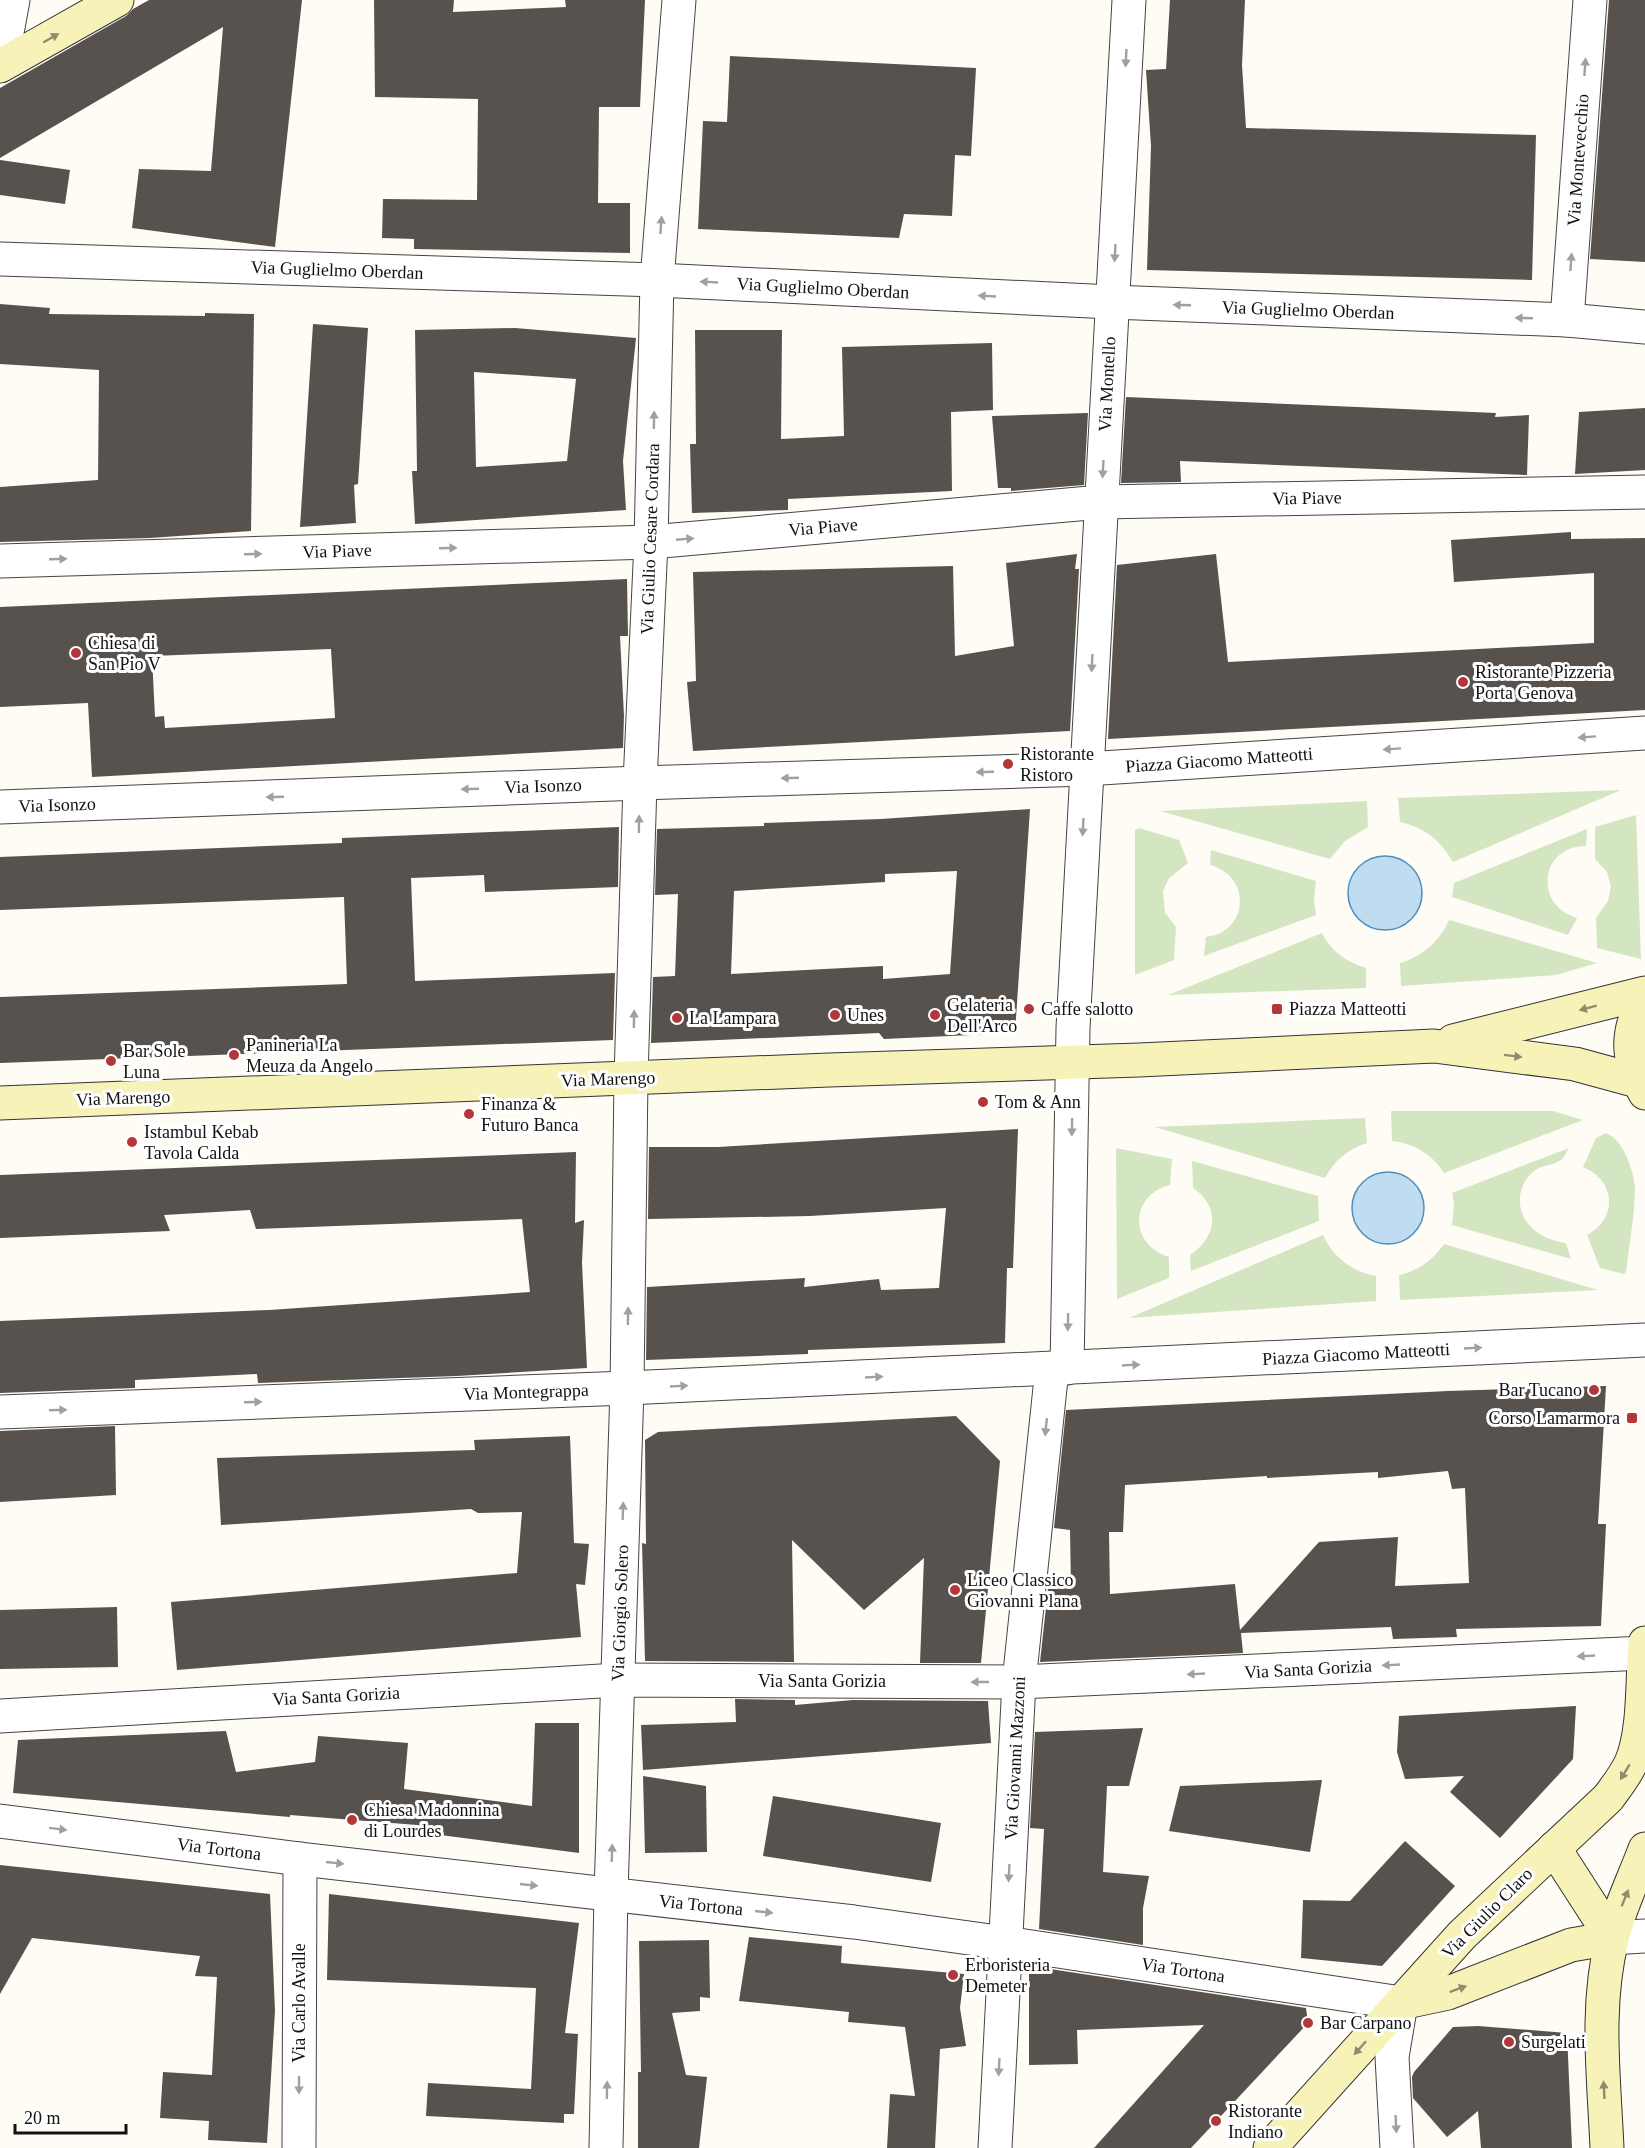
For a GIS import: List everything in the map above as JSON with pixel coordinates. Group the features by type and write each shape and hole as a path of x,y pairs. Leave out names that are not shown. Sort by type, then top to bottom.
{"street":[{"path":"1,66 13,0"},
{"path":"1,66 117,0"},
{"name":"Via Giulio Cesare Cordara","path":"631,1078 640,783 651,542 657,280 679,0"},
{"name":"Via Montello","path":"1086,769 1129,0"},
{"name":"Via Montevecchio","path":"1566,320 1590,0"},
{"name":"Via Guglielmo Oberdan","path":"0,260 657,280 1112,302 1566,320 1645,327"},
{"name":"Via Piave","path":"0,561 651,542 1101,502 1645,492"},
{"name":"Piazza Giacomo Matteotti","path":"1086,769 1645,733"},
{"path":"1060,1369 1086,769"},
{"name":"Via Isonzo","path":"0,807 1086,769"},
{"path":"1434,1046 1645,993"},
{"path":"1642,1085 1630,1038 1635,1016 1645,999"},
{"path":"1073,1061 1434,1046 1575,1064 1642,1085"},
{"name":"Via Marengo","path":"0,1103 1073,1061"},
{"name":"Via Giorgio Solero","path":"606,2148 611,1894 627,1388 631,1078"},
{"name":"Piazza Giacomo Matteotti","path":"1060,1369 1645,1340"},
{"name":"Via Montegrappa","path":"0,1412 1060,1369"},
{"name":"Via Giovanni Mazzoni","path":"995,2148 1019,1682 1060,1369"},
{"name":"Via Santa Gorizia","path":"0,1716 618,1680 1019,1682 1645,1650"},
{"name":"Via Giulio Claro","path":"1270,2148 1462,1935 1608,1798 1630,1764 1638,1734 1645,1650"},
{"name":"Via Tortona","path":"0,1821 300,1859 854,1922 1005,1942 1401,2003"},
{"path":"1554,1848 1612,1938"},
{"path":"1607,2148 1601,2029 1604,1978 1612,1938 1624,1900 1645,1849"},
{"name":"Via Carlo Avalle","path":"299,2148 300,1859"},
{"path":"1397,2148 1392,2057 1401,2003 1448,1993 1571,1945 1612,1938 1645,1936"}],"green space":[{"path":"1621,790 1453,862 1431,836 1417,827 1400,822 1398,798"},
{"path":"1367,801 1368,827 1345,841 1330,859 1160,811"},
{"path":"1636,815 1641,959 1597,948 1596,918 1608,901 1611,886 1607,872 1595,859 1595,827"},
{"path":"1139,828 1179,840 1188,863 1169,878 1163,891 1165,913 1176,927 1174,960 1135,975 1135,830"},
{"path":"1587,829 1586,846 1571,849 1559,855 1551,865 1548,877 1548,890 1553,901 1563,911 1577,918 1568,935 1452,897 1454,883"},
{"path":"1211,850 1316,881 1314,900 1316,915 1204,956 1206,937 1220,933 1231,925 1240,903 1239,891 1233,880 1224,871 1210,865"},
{"path":"1449,920 1597,963 1556,975 1401,986 1400,963 1416,957 1429,947 1441,935"},
{"path":"1322,933 1340,955 1366,968 1366,988 1168,995"},
{"path":"1391,1111 1553,1111 1583,1120 1444,1173 1434,1160 1422,1151 1408,1144 1392,1141"},
{"path":"1365,1118 1367,1143 1343,1156 1325,1178 1155,1127"},
{"path":"1606,1133 1618,1142 1622,1149 1630,1165 1635,1188 1633,1219 1624,1274 1600,1268 1587,1235 1604,1219 1609,1200 1602,1181 1583,1167 1596,1138"},
{"path":"1116,1148 1172,1159 1170,1185 1157,1190 1147,1199 1141,1209 1139,1220 1146,1242 1156,1251 1169,1257 1169,1278 1117,1299"},
{"path":"1569,1148 1561,1160 1539,1168 1527,1178 1521,1192 1520,1207 1526,1221 1534,1230 1554,1241 1566,1243 1571,1259 1452,1225 1454,1204 1452,1193"},
{"path":"1192,1161 1318,1196 1319,1221 1191,1271 1190,1255 1206,1240 1212,1222 1208,1204 1193,1188"},
{"path":"1323,1235 1332,1250 1344,1262 1359,1271 1376,1276 1376,1301 1129,1318"},
{"path":"1444,1244 1598,1290 1400,1300 1399,1275 1424,1264"}],"water":[{"path":"1385,856 1399,859 1411,867 1419,879 1422,893 1419,907 1411,919 1399,927 1385,930 1371,927 1359,919 1351,907 1348,893 1351,879 1359,867 1371,859"},
{"path":"1395,1172 1414,1182 1422,1194 1424,1208 1422,1222 1414,1234 1402,1242 1381,1244 1362,1234 1354,1222 1352,1201 1362,1182 1374,1174"}],"building":[{"path":"149,0 302,0 275,247 132,228 139,169 211,171 223,27 0,158 0,88 126,16"},
{"path":"374,0 454,0 453,12 566,7 565,0 645,0 640,107 599,107 598,203 630,203 630,253 414,249 414,239 382,238 383,199 477,200 478,99 375,97"},
{"path":"1170,0 1245,0 1242,65 1246,128 1536,135 1532,280 1147,270 1151,146 1146,70 1166,69"},
{"path":"1609,0 1645,0 1645,262 1590,259"},
{"path":"730,56 976,68 971,156 955,155 952,216 904,214 899,238 698,229 703,121 727,122"},
{"path":"0,160 70,170 65,204 0,195"},
{"path":"0,304 50,308 49,314 205,316 205,313 254,314 251,531 150,538 0,542 0,487 98,480 99,370 0,364"},
{"path":"313,324 368,328 358,484 354,485 356,523 300,527"},
{"path":"515,328 636,338 623,461 626,510 415,524 412,471 417,471 415,330","holes":["474,372 576,379 567,461 476,467"]},
{"path":"695,330 782,330 781,439 844,436 842,347 992,343 993,410 951,412 952,491 788,499 788,510 692,513 690,444 696,444"},
{"path":"1126,397 1496,413 1495,417 1529,415 1527,475 1180,461 1181,482 1121,483"},
{"path":"1645,408 1645,470 1575,474 1579,412"},
{"path":"1088,413 1084,485 1011,491 1011,488 998,488 992,416"},
{"path":"1571,532 1571,539 1645,538 1645,710 1108,739 1117,565 1216,554 1228,662 1594,643 1594,573 1454,582 1451,540"},
{"path":"1077,554 1075,569 1079,569 1070,731 693,751 687,682 696,681 693,572 953,566 955,656 1014,646 1006,563"},
{"path":"627,579 628,636 620,636 624,716 623,748 92,777 88,703 0,707 0,607","holes":["331,649 335,718 165,728 164,716 155,717 152,656"]},
{"path":"1030,809 1015,1033 884,1039 879,1033 651,1043 653,977 675,976 678,894 655,895 657,829 881,819","holes":["957,871 950,974 883,979 883,966 731,974 734,891 885,882 885,874"]},
{"path":"619,827 618,887 485,892 484,875 411,878 415,981 615,973 613,1040 0,1063 0,997 347,984 344,897 0,910 0,857 342,843 342,838"},
{"path":"1018,1129 1013,1268 1007,1268 1005,1343 808,1350 808,1354 646,1360 647,1287 805,1278 804,1287 879,1279 881,1290 939,1288 946,1208 810,1216 648,1219 649,1147 718,1147"},
{"path":"576,1152 575,1223 584,1220 582,1263 587,1368 457,1376 258,1383 257,1374 135,1380 135,1388 0,1393 0,1321 269,1310 530,1292 522,1219 256,1229 250,1210 164,1215 170,1231 0,1238 0,1175"},
{"path":"1606,1386 1598,1524 1606,1524 1601,1626 1456,1629 1457,1637 1393,1639 1391,1627 1241,1633 1243,1653 1040,1662 1048,1589 1071,1588 1070,1530 1054,1528 1066,1410 1448,1391","holes":["1448,1471 1452,1489 1465,1488 1469,1583 1395,1586 1398,1537 1319,1542 1240,1630 1235,1584 1110,1594 1109,1532 1123,1532 1125,1485 1378,1472 1378,1478"]},
{"path":"956,1416 1000,1461 981,1663 920,1663 924,1558 864,1610 792,1540 794,1662 645,1661 642,1543 646,1544 645,1440 658,1432"},
{"path":"115,1426 116,1495 0,1502 0,1431"},
{"path":"570,1436 574,1543 589,1544 585,1585 576,1584 581,1637 177,1670 171,1602 517,1573 522,1512 478,1513 471,1509 221,1525 217,1458 475,1450 474,1440"},
{"path":"117,1607 118,1667 0,1669 0,1610"},
{"path":"735,1699 795,1700 795,1705 853,1700 988,1701 991,1743 643,1770 641,1725 736,1722"},
{"path":"1576,1706 1573,1759 1500,1838 1450,1792 1464,1776 1405,1779 1397,1752 1399,1716"},
{"path":"535,1723 579,1723 579,1853 417,1832 417,1825 290,1815 290,1817 13,1793 18,1740 226,1731 236,1772 315,1762 318,1736 408,1743 404,1789 532,1806"},
{"path":"1143,1728 1129,1786 1107,1786 1103,1872 1149,1876 1143,1908 1143,1945 1039,1929 1044,1829 1030,1828 1035,1732"},
{"path":"643,1776 706,1786 707,1852 645,1853"},
{"path":"1322,1780 1310,1852 1169,1831 1180,1786"},
{"path":"773,1796 941,1823 931,1882 763,1856"},
{"path":"1405,1841 1455,1886 1382,1966 1301,1958 1303,1900 1350,1901"},
{"path":"0,1865 270,1894 275,2011 267,2143 208,2140 209,2121 160,2118 163,2072 212,2075 217,1977 195,1976 200,1956 32,1938 0,1994"},
{"path":"329,1894 579,1923 565,2033 578,2034 574,2114 564,2114 564,2123 426,2116 428,2083 531,2089 536,1988 327,1980"},
{"path":"749,1937 842,1946 841,1963 964,1974 960,2008 966,2046 940,2049 935,2148 887,2148 890,2094 915,2096 905,2027 848,2022 849,2012 739,2001"},
{"path":"709,1940 710,1998 700,1997 700,2011 672,2013 686,2075 707,2077 699,2148 638,2148 638,2072 641,2072 639,1941"},
{"path":"1037,1967 1306,2008 1308,2023 1191,2148 1094,2148 1204,2025 1077,2030 1078,2064 1029,2065 1029,1970 1036,1971"},
{"path":"1478,2026 1567,2033 1572,2148 1481,2148 1478,2111 1447,2137 1413,2098 1412,2077 1414,2072 1453,2027"}],"place":[{"name":"Chiesa di San Pio V","path":"76,653"},
{"name":"Ristorante Pizzeria Porta Genova","path":"1463,682"},
{"name":"Ristorante Ristoro","path":"1008,764"},
{"name":"Caffe salotto","path":"1029,1009"},
{"name":"Piazza Matteotti","path":"1277,1009"},
{"name":"Unes","path":"835,1015"},
{"name":"Gelateria Dell'Arco","path":"935,1015"},
{"name":"La Lampara","path":"677,1018"},
{"name":"Panineria La Meuza da Angelo","path":"234,1055"},
{"name":"Bar Sole Luna","path":"111,1061"},
{"name":"Tom & Ann","path":"983,1102"},
{"name":"Finanza & Futuro Banca","path":"469,1114"},
{"name":"Istambul Kebab Tavola Calda","path":"132,1142"},
{"name":"Bar Tucano","path":"1594,1390"},
{"name":"Corso Lamarmora","path":"1632,1418"},
{"name":"Liceo Classico Giovanni Plana","path":"955,1590"},
{"name":"Chiesa Madonnina di Lourdes","path":"352,1820"},
{"name":"Erboristeria Demeter","path":"953,1975"},
{"name":"Bar Carpano","path":"1308,2023"},
{"name":"Surgelati","path":"1509,2042"},
{"name":"Ristorante Indiano","path":"1216,2121"}]}
